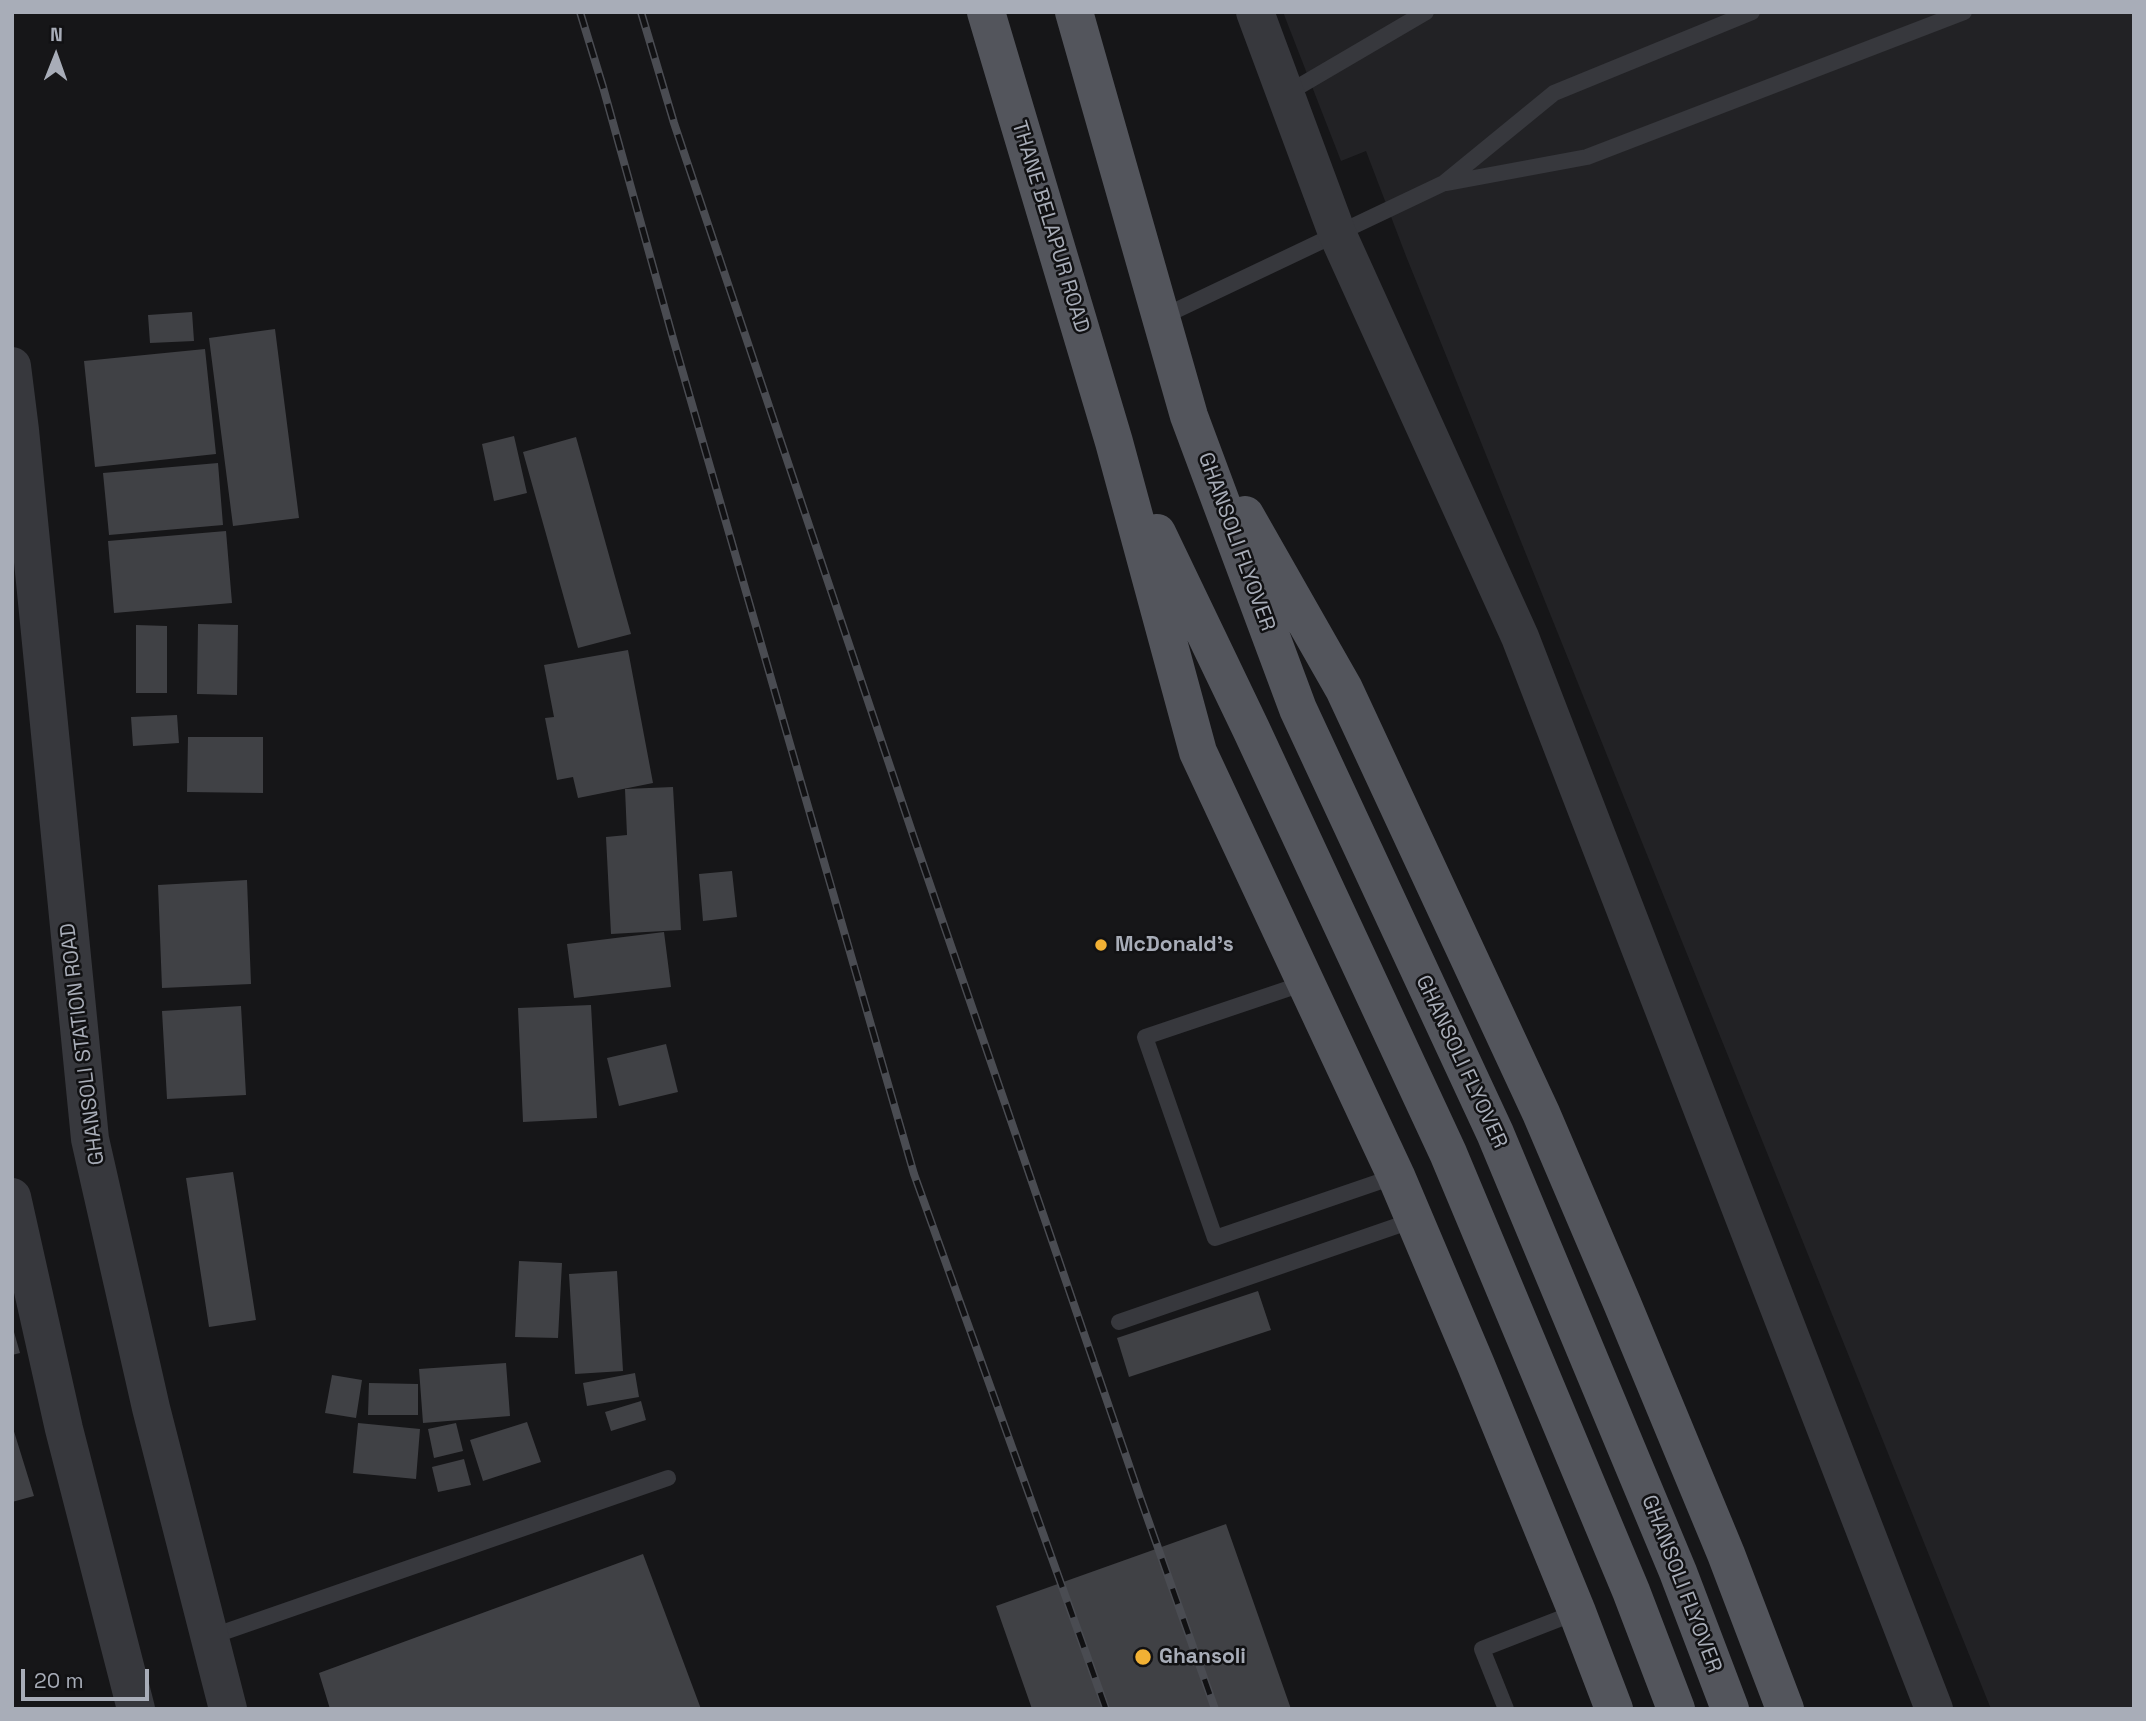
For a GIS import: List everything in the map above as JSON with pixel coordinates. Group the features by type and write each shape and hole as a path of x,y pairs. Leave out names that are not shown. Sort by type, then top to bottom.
{"main road":[{"name":"THANE BELAPUR ROAD","path":"986,12 1114,442"},
{"path":"1074,12 1189,416 1344,689 1541,1113 1720,1542 1785,1709"},
{"name":"GHANSOLI FLYOVER","path":"1189,416 1297,709 1495,1133 1678,1573 1730,1709"},
{"path":"1114,442 1448,1153 1559,1417 1676,1709"},
{"path":"1114,442 1198,752 1396,1176 1476,1365 1614,1709"}],"street":[{"path":"1255,12 1337,233 1520,637 1934,1709"},
{"name":"GHANSOLI STATION ROAD","path":"12,366 22,444 90,1139 151,1408 228,1709"},
{"path":"12,1197 64,1429 136,1709"}],"lane":[{"path":"1286,94 1426,12"},
{"path":"1162,317 1444,183 1554,93 1752,12"},
{"path":"1444,183 1587,157 1964,12"},
{"path":"1305,983 1145,1037 1215,1238 1396,1176"},
{"path":"1119,1322 1414,1220"},
{"path":"210,1637 668,1478"},
{"path":"1506,1709 1482,1648 1577,1612"}],"shaded area":[{"path":"1283,12 2134,12 2134,1709 1991,1709 1366,151 1341,161"}],"building":[{"path":"192,312 194,341 150,343 148,315"},
{"path":"275,329 299,518 233,526 209,338"},
{"path":"205,349 216,454 95,467 84,361"},
{"path":"514,436 527,493 494,501 482,444"},
{"path":"576,437 631,634 578,648 523,452"},
{"path":"218,463 223,525 109,535 103,473"},
{"path":"226,531 232,603 114,613 108,541"},
{"path":"198,624 238,625 237,695 197,694"},
{"path":"136,625 167,626 167,693 136,693"},
{"path":"628,650 653,783 578,798 573,777 557,780 545,718 554,717 544,665"},
{"path":"177,715 179,743 133,746 131,717"},
{"path":"188,737 263,737 263,793 187,792"},
{"path":"673,787 681,930 611,934 606,837 627,835 625,789"},
{"path":"732,871 737,917 703,921 699,874"},
{"path":"247,880 251,984 162,988 158,885"},
{"path":"664,932 671,987 574,998 567,944"},
{"path":"591,1005 597,1118 523,1122 518,1008"},
{"path":"241,1006 246,1095 167,1099 162,1011"},
{"path":"666,1044 678,1092 619,1106 607,1058"},
{"path":"233,1172 256,1320 209,1327 186,1178"},
{"path":"519,1261 562,1263 558,1338 515,1337"},
{"path":"617,1271 623,1371 575,1374 569,1274"},
{"path":"1258,1291 1271,1330 1129,1377 1117,1338"},
{"path":"12,1325 20,1353 12,1355"},
{"path":"506,1363 510,1416 423,1423 419,1369"},
{"path":"635,1373 639,1397 587,1406 583,1383"},
{"path":"332,1375 362,1380 356,1418 325,1413"},
{"path":"369,1383 418,1384 418,1415 368,1415"},
{"path":"641,1401 646,1420 611,1431 605,1412"},
{"path":"527,1422 541,1462 483,1481 470,1440"},
{"path":"358,1423 420,1429 416,1479 353,1473"},
{"path":"456,1423 463,1451 434,1458 428,1429"},
{"path":"12,1425 34,1496 12,1502"},
{"path":"464,1459 471,1485 438,1492 432,1467"},
{"name":"Ghansoli","path":"1226,1524 1291,1709 1032,1709 996,1606"},
{"path":"643,1554 701,1709 330,1709 319,1673"}],"railway":[{"path":"580,12 914,1174 1106,1709"},
{"path":"641,12 674,123 913,835 1215,1709"}],"place":[{"name":"McDonald's","path":"1101,945"},
{"name":"Ghansoli","path":"1143,1657"}]}
